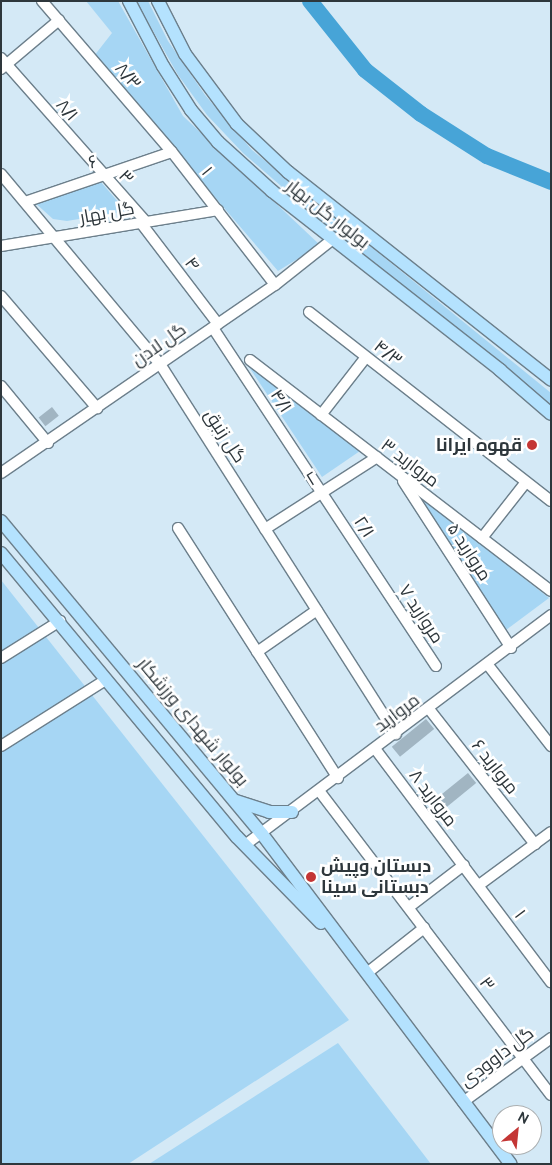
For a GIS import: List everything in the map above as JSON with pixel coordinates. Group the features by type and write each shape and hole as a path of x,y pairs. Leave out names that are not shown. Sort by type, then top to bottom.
{"main road":[{"name":"بولوار گل بهار","path":"129,1 163,66 191,110 218,142 272,191 551,414"},
{"name":"بولوار گل بهار","path":"158,1 185,54 237,124 288,172 551,380"},
{"name":"بولوار شهدای ورزشکار","path":"1,521 262,834 511,1164"},
{"name":"بولوار شهدای ورزشکار","path":"1,553 60,621 245,845 350,950"},
{"path":"235,801 269,812 292,812"}],"street":[{"name":"۸/۳","path":"42,1 172,152"},
{"path":"3,64 59,20"},
{"name":"۸/۱","path":"3,64 102,176"},
{"name":"۶","path":"26,202 172,152"},
{"name":"۱","path":"172,152 218,210"},
{"name":"گل زنبق","path":"1,174 57,238 160,364 396,734"},
{"name":"۳","path":"102,176 143,223"},
{"path":"218,210 275,285"},
{"name":"گل بهار","path":"1,246 218,210"},
{"name":"۴","path":"143,223 215,326"},
{"name":"گل لادن","path":"1,474 275,285 333,239"},
{"path":"1,296 98,408"},
{"name":"۴/۳","path":"309,312 551,501"},
{"name":"۴/۱","path":"215,326 321,493"},
{"path":"321,415 366,357"},
{"name":"مروارید ۳","path":"250,360 551,591"},
{"path":"1,386 48,443"},
{"name":"۲","path":"265,529 377,457"},
{"name":"مروارید ۵","path":"399,474 511,648"},
{"path":"482,538 526,482"},
{"name":"۲/۱","path":"321,493 379,580"},
{"path":"178,528 338,778"},
{"name":"مروارید ۷","path":"379,580 436,666"},
{"path":"257,652 317,610"},
{"name":"مروارید","path":"245,845 320,792 549,619"},
{"path":"1,658 60,621"},
{"path":"488,665 551,746"},
{"path":"1,746 107,679"},
{"name":"مروارید ۶","path":"429,709 535,844"},
{"name":"مروارید ۸","path":"376,750 464,865"},
{"name":"۳","path":"320,792 551,1095"},
{"path":"479,885 551,832"},
{"path":"408,907 464,865"},
{"name":"۱","path":"464,865 551,982"},
{"path":"367,973 424,928"},
{"name":"گل داوودی","path":"463,1102 551,1038"}],"shaded area":[{"path":"86,1 118,1 183,116 320,245 278,271 94,56 112,33"},
{"path":"136,1 148,1 168,41 205,95 252,150 551,393 551,405 349,245 243,153 207,115 178,75"},
{"path":"100,181 126,211 67,221 53,219 33,201"},
{"path":"247,364 360,451 322,477"},
{"path":"419,496 549,598 506,630"},
{"path":"1,580 349,1020 128,1164 1,1164"},
{"path":"338,1043 431,1164 149,1164"}],"building":[{"path":"52,407 59,416 45,426 39,417"},
{"path":"426,719 434,729 400,757 392,747"},
{"path":"468,773 476,783 441,811 433,801"}],"waterway":[{"path":"310,1 365,70 421,114 487,156 551,182"}],"place":[{"name":"قهوه ایرانا","path":"532,445"},
{"name":"دبستان وپیش دبستانی سینا","path":"311,877"}]}
